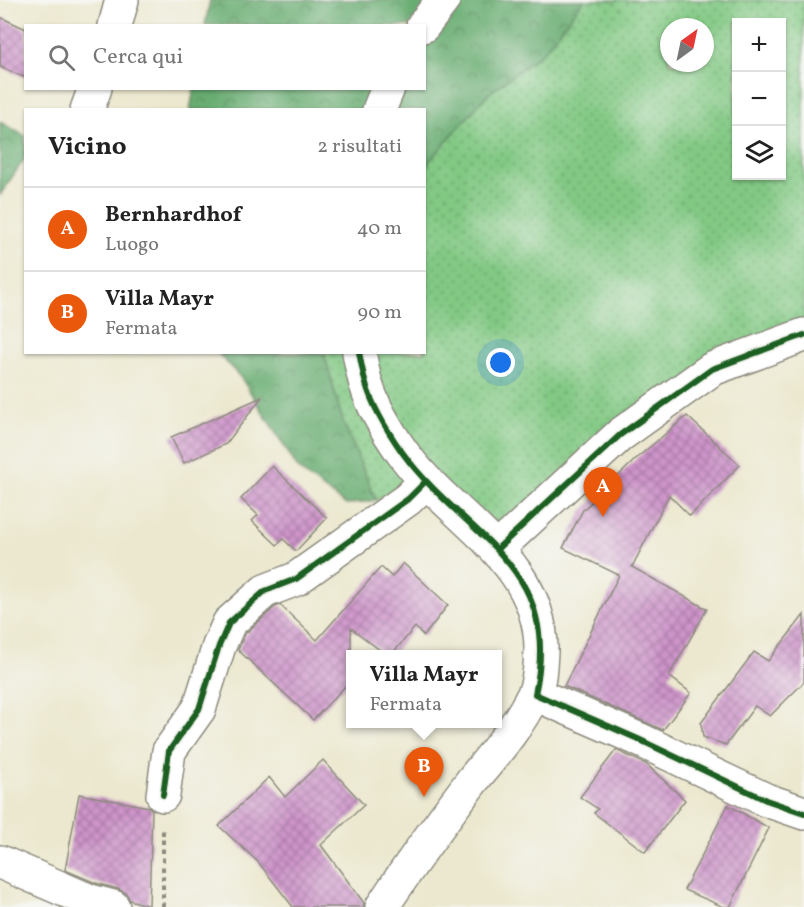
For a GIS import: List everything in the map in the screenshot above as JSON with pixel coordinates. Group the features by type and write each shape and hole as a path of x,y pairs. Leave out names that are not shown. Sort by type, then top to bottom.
{"street":[{"path":"116,24 122,0"},
{"path":"425,24 444,0"},
{"path":"88,108 94,90"},
{"path":"380,108 387,90"},
{"path":"497,549 620,435 712,369 804,335"},
{"path":"359,354 366,385 381,419 402,453 426,481 497,549 511,566 528,593 539,624 540,669 534,694 516,726 426,843 382,907"},
{"path":"163,795 169,751 199,709 219,646 230,623 265,591 296,579 408,499 426,481"},
{"path":"534,694 638,738 766,801 804,813"},
{"path":"0,862 90,900 113,907"}],"path":[{"path":"163,795 163,907"}],"green space":[{"path":"210,0 584,0 543,52 487,95 426,165 426,108 190,108 194,90 426,90 426,24 205,24"},
{"path":"584,0 804,0 804,335 712,369 497,549 426,481 376,500 343,422 324,354 426,354 426,165 487,95 543,52"},
{"path":"0,122 24,135 24,159 0,195"},
{"path":"219,354 324,354 343,422 376,500 346,505 299,470 242,379"}],"building":[{"path":"0,17 24,28 24,77 0,67"},
{"path":"262,397 226,444 184,463 171,437"},
{"path":"687,416 740,465 690,516 669,495 632,567 707,609 669,676 691,693 663,730 564,686 619,575 563,548 583,510 639,456"},
{"path":"272,466 327,518 296,551 283,539 277,545 252,521 258,515 241,499"},
{"path":"403,563 448,605 424,636 415,627 395,650 380,650 351,628 351,650 346,650 346,685 313,720 238,650 245,634 280,605 317,640 381,567 392,577"},
{"path":"804,615 804,682 770,716 755,706 726,745 703,737 701,723 754,652 768,661"},
{"path":"616,750 646,764 685,800 645,852 594,813 598,809 580,797"},
{"path":"323,760 364,805 321,845 364,903 363,907 293,907 259,863 219,826 269,777 285,797"},
{"path":"79,794 149,807 152,810 149,906 130,900 126,893 118,889 65,870"},
{"path":"728,805 769,828 730,907 724,907 684,890"}],"cycle path":[{"path":"497,549 620,435 712,369 804,335"},
{"path":"359,354 373,402 402,452 427,482 503,556 522,583 535,613 540,650 535,694 638,739 766,800 804,813"},
{"path":"163,795 169,751 199,709 219,646 229,623 265,591 296,579 408,499 426,481"}],"place":[{"name":"Bernhardhof","path":"603,517"},
{"name":"Villa Mayr","path":"424,797"}]}
